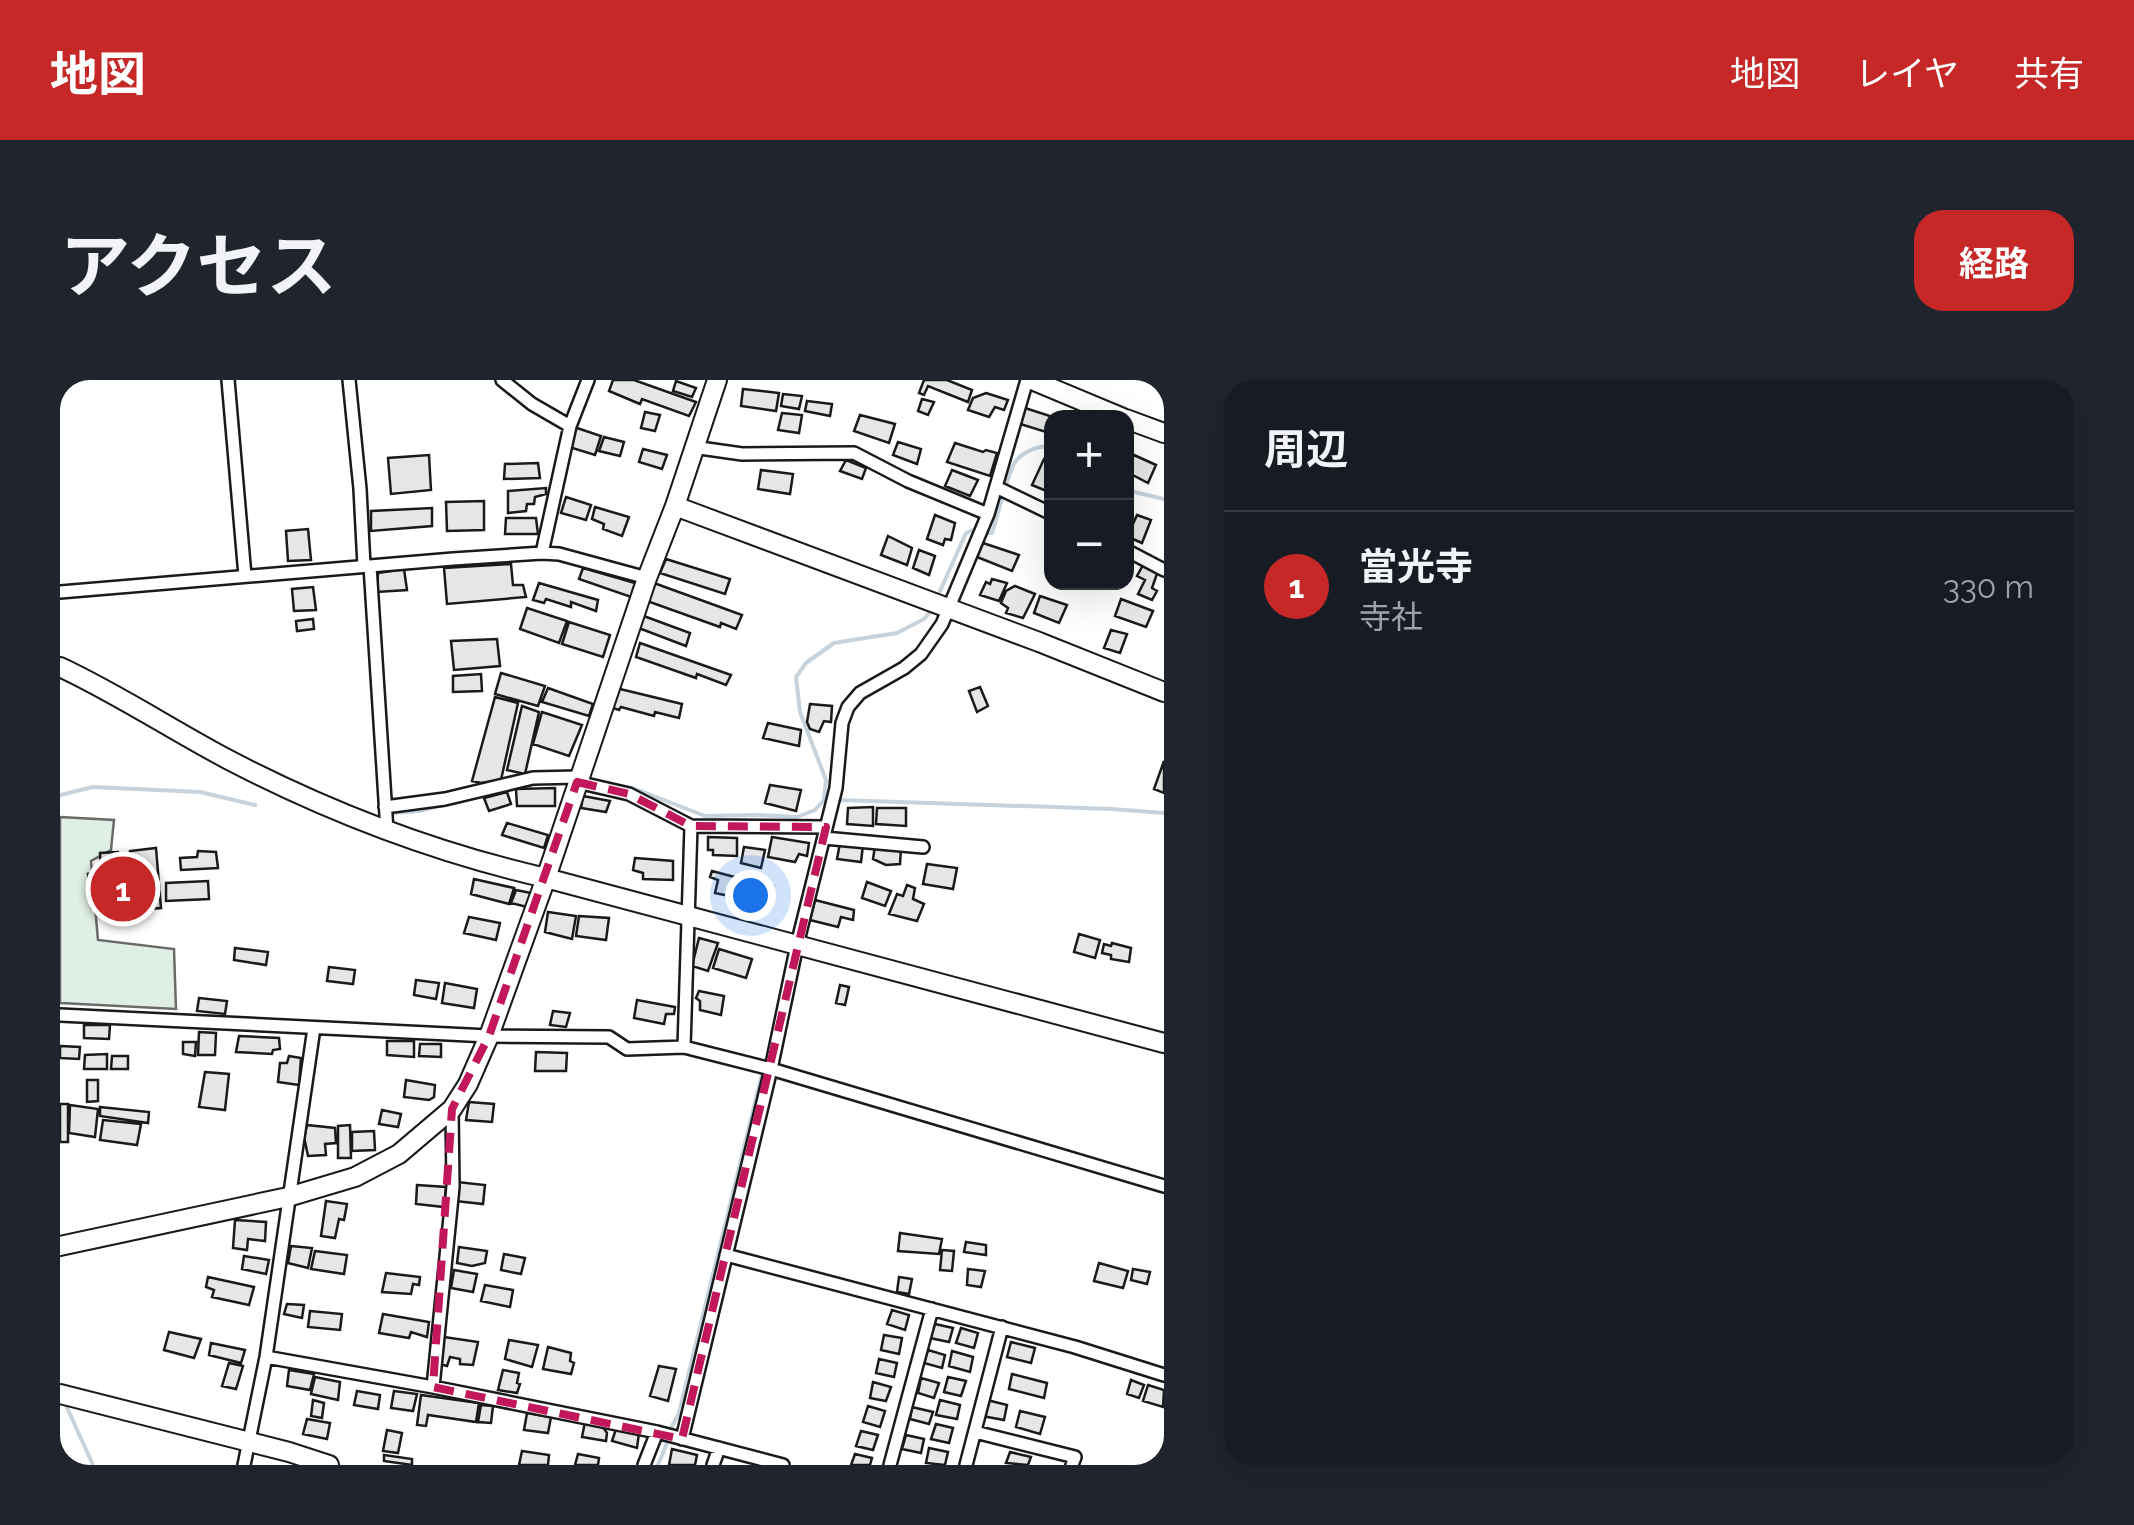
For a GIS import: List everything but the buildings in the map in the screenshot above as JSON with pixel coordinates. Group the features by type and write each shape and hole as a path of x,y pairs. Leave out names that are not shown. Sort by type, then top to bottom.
{"street":[{"path":"228,380 245,576"},
{"path":"348,380 390,807 386,831"},
{"path":"502,380 532,404 570,426"},
{"path":"542,553 570,426 588,380"},
{"path":"60,1246 288,1197 355,1177 399,1154 452,1109 489,1036 717,380"},
{"path":"682,1438 836,788 842,723 848,707 860,693 904,668 934,638 1002,490 1030,380 1105,410"},
{"path":"1134,422 1164,434"},
{"path":"693,446 742,454 854,453 908,481 988,514"},
{"path":"1002,490 1044,510"},
{"path":"675,506 1164,692"},
{"path":"60,592 542,553 559,554 646,578"},
{"path":"1134,554 1164,570"},
{"path":"60,668 270,781 386,831 501,868 1164,1043"},
{"path":"390,807 446,799 533,778 578,780 629,794 691,826 825,833 923,847"},
{"path":"684,1047 691,826"},
{"path":"60,1015 489,1036 608,1037 626,1048 684,1047 771,1069 1164,1186"},
{"path":"244,1465 266,1357 314,1028"},
{"path":"433,1386 453,1187 452,1109"},
{"path":"726,1255 1164,1374"},
{"path":"890,1465 932,1309"},
{"path":"966,1465 1002,1328"},
{"path":"266,1357 657,1432 783,1465"},
{"path":"67,1395 329,1465"},
{"path":"644,1465 657,1432"},
{"path":"974,1432 1074,1457 1072,1465"},
{"path":"713,1465 718,1448"}],"highlighted area":[{"path":"577,782 629,794 691,826 826,827 682,1439 433,1387 452,1109 489,1036"}],"green space":[{"path":"60,817 114,820 111,850 91,861 98,940 174,949 176,1009 60,1003"}],"waterway":[{"path":"987,533 992,533 1015,462 1044,447"},
{"path":"1134,492 1164,499"},
{"path":"940,591 966,533 973,530"},
{"path":"824,798 826,780 800,712 796,677 806,663 834,643 897,633 929,613"},
{"path":"613,785 633,788 705,816 797,817 815,810 825,799"},
{"path":"60,795 93,787 200,792 255,805"},
{"path":"839,800 1164,813"},
{"path":"393,813 447,804"},
{"path":"670,1430 679,1413 762,1074"},
{"path":"64,1401 93,1465"},
{"path":"658,1465 667,1443"}],"place":[{"name":"當光寺","path":"123,889"}]}
